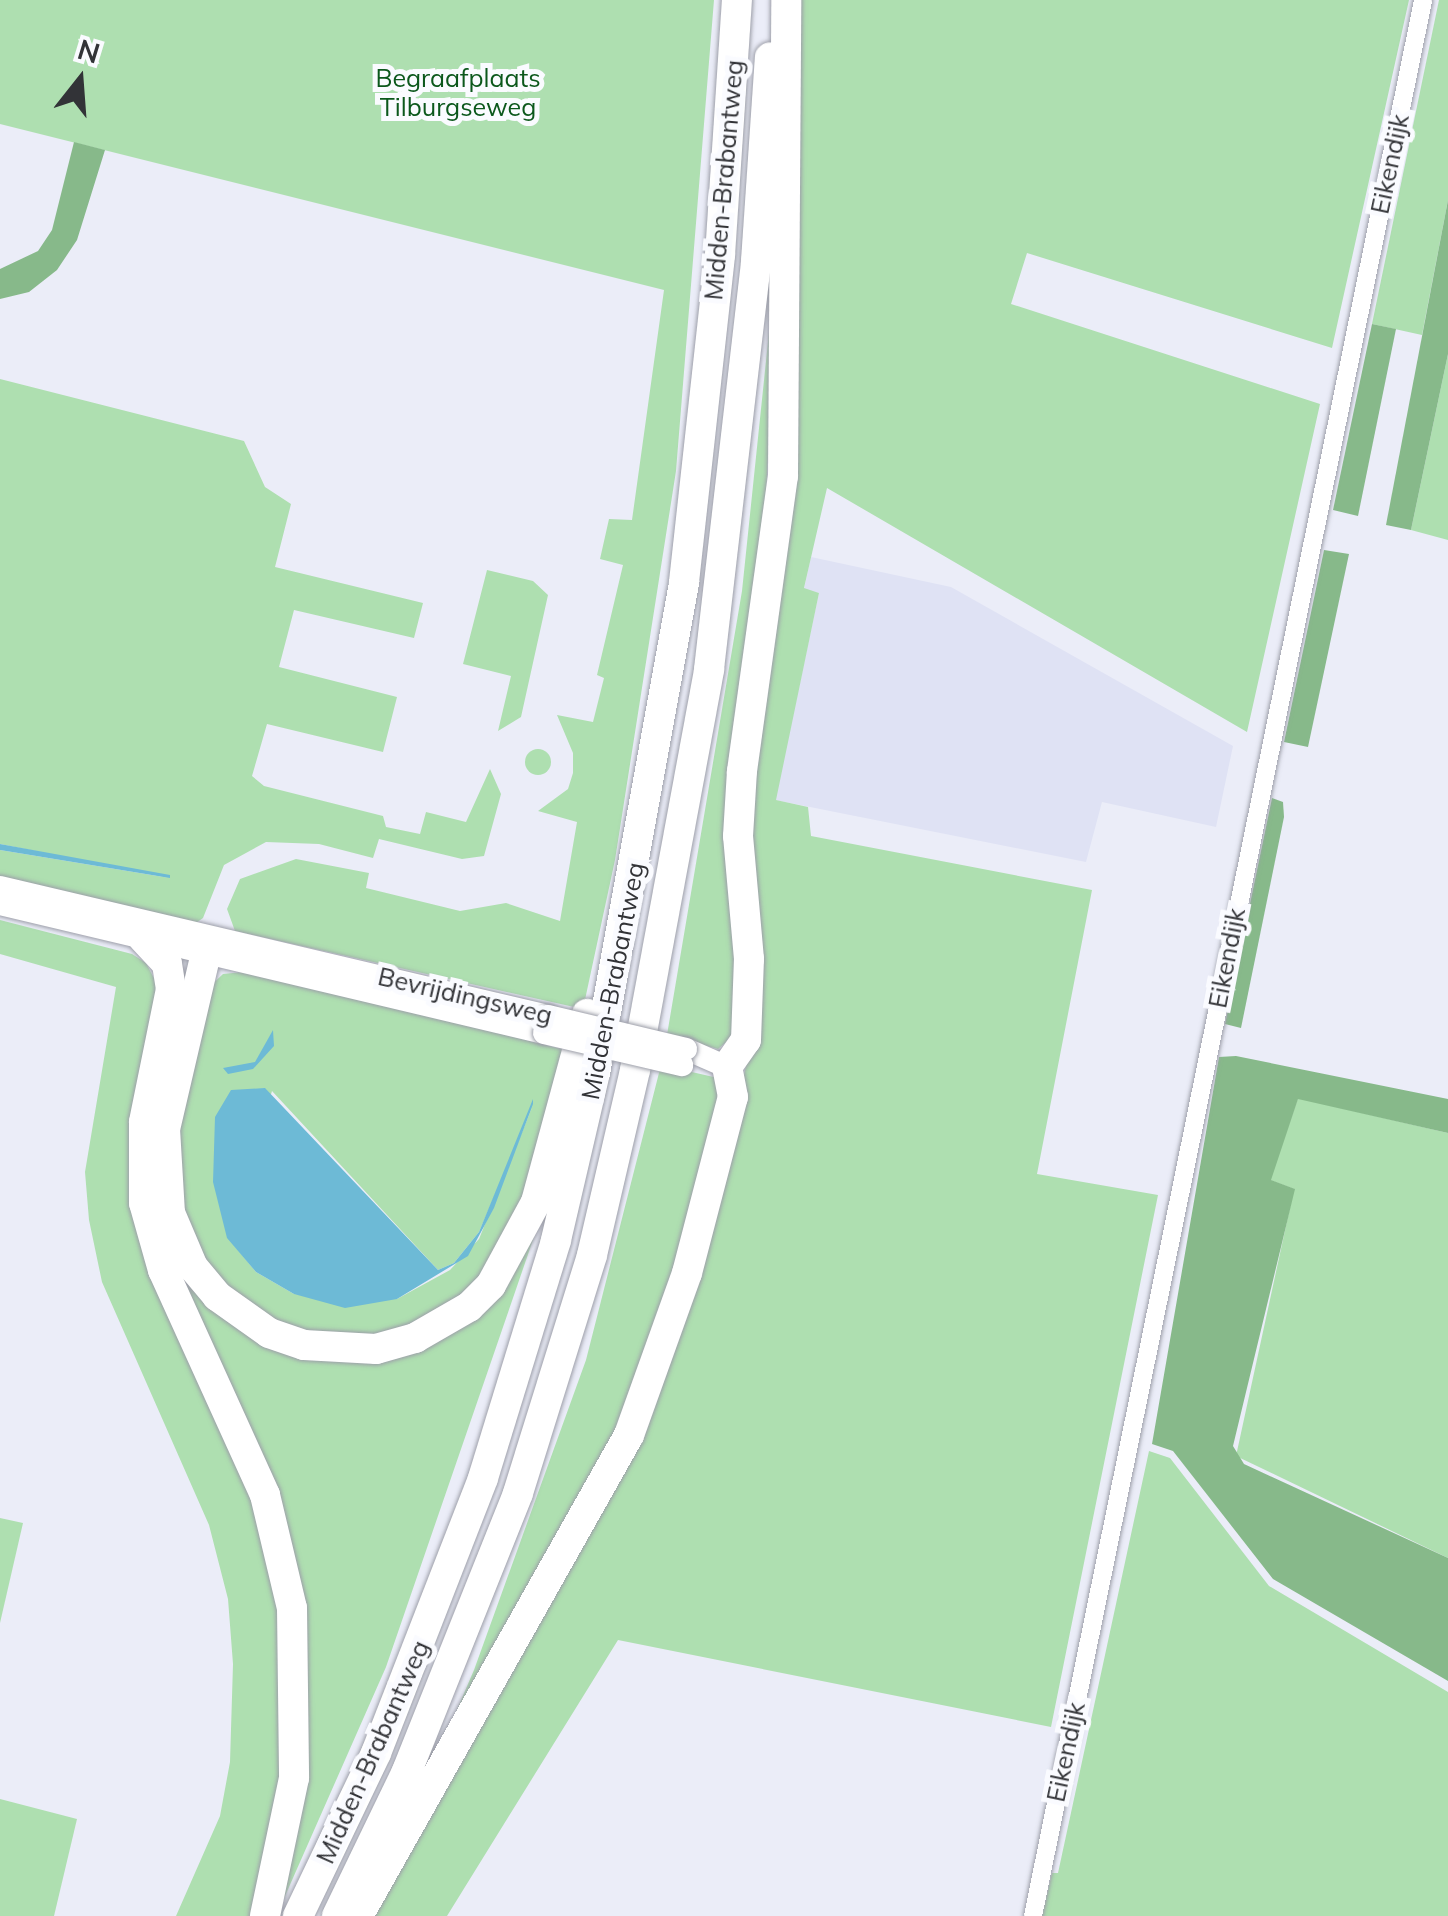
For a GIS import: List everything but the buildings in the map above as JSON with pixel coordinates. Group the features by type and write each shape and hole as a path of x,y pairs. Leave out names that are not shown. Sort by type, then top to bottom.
{"highway":[{"name":"Midden-Brabantweg","path":"298,1916 414,1663 505,1413 556,1240 621,955 686,562 720,254 737,0"},
{"name":"Midden-Brabantweg","path":"337,1916 407,1771 518,1493 592,1255 635,1070 710,669 756,260 772,0"},
{"path":"358,1916 629,1435 714,1180 734,1098 726,1067 746,1040 749,958 739,810 783,477 786,0"},
{"path":"143,938 168,964 171,989 144,1122 144,1203 162,1270 265,1495 292,1608 296,1760 265,1916"},
{"path":"206,953 165,1129 170,1213 193,1267 240,1316 269,1333 341,1349 414,1338 470,1307 491,1286 523,1234 587,1012 621,955"}],"main road":[{"name":"Bevrijdingsweg","path":"0,887 726,1067"},
{"name":"Bevrijdingsweg","path":"0,904 206,953 546,1024"}],"street":[{"name":"Eikendijk","path":"1033,1916 1423,0"}],"shaded area":[{"path":"811,557 951,587 1233,746 1216,827 1102,802 1086,862 775,800 819,593 804,589"}],"green space":[{"name":"Begraafplaats Tilburgseweg","path":"0,0 714,0 676,471 615,860 583,1009 235,931 227,909 240,879 296,859 369,873 366,888 460,911 506,903 560,921 577,822 538,811 568,789 573,773 573,753 557,715 593,722 604,678 597,675 623,565 600,559 609,519 632,520 664,290 0,124"},
{"path":"797,0 1409,0 1332,348 1027,253 1011,304 1320,404 1247,732 827,488 804,588 819,593 776,800 808,807 811,836 1092,890 1037,1174 1158,1195 1051,1727 618,1640 447,1916 367,1916 576,1550 743,1080 752,1037 748,882"},
{"path":"1439,0 1448,0 1448,200 1422,335 1372,324"},
{"path":"74,142 105,150 77,240 57,270 29,292 0,299 0,269 38,251 52,230"},
{"path":"1448,200 1448,354 1411,530 1386,525"},
{"path":"780,227 738,1032 718,1049 667,1035 742,591"},
{"path":"1372,324 1396,329 1358,516 1333,510"},
{"path":"1448,354 1448,540 1411,530"},
{"path":"0,379 244,441 265,487 291,504 275,567 423,603 414,638 294,610 279,667 397,697 383,752 267,724 252,776 264,786 383,816 386,827 420,834 426,812 466,822 490,769 501,794 484,856 462,859 379,839 373,858 319,844 266,842 224,865 203,918 193,925 0,882 0,850 170,878 0,844"},
{"path":"1324,550 1349,554 1308,747 1284,742"},
{"path":"487,570 533,581 548,595 521,717 498,731 511,676 463,664"},
{"path":"538,749 547,753 551,762 547,771 538,775 529,771 525,762 529,753"},
{"path":"1272,798 1283,802 1284,817 1241,1028 1225,1024"},
{"path":"0,920 132,954 146,963 159,988 133,1149 272,1548 290,1743 253,1916 176,1916 220,1816 230,1762 233,1664 228,1599 209,1525 102,1282 89,1220 85,1172 116,987 0,954"},
{"path":"253,971 573,1052 518,1231 487,1279 393,1337 292,1332 207,1271 189,1236 173,1158 205,991 223,974","holes":["272,1091 438,1270 454,1263 479,1232 533,1105 479,1239 450,1270 397,1299 294,1294 256,1272 228,1238"]},
{"path":"1236,1056 1448,1099 1448,1133 1298,1099 1271,1180 1295,1189 1233,1446 1244,1464 1448,1558 1448,1681 1273,1579 1173,1451 1152,1444 1219,1057"},
{"path":"661,1065 718,1078 723,1088 642,1384 425,1784 474,1670 586,1360"},
{"path":"1298,1098 1448,1133 1448,1558 1236,1456 1294,1189 1270,1180"},
{"path":"157,1168 235,1321 415,1348 535,1234 386,1667 278,1912 301,1628 185,1303"},
{"path":"1149,1451 1170,1458 1269,1586 1448,1692 1448,1916 1042,1916 1052,1873 1058,1873"},
{"path":"0,1518 23,1523 0,1623"},
{"path":"0,1799 77,1819 54,1916 0,1916"}],"water":[{"path":"0,844 170,875 170,878 0,850"},
{"path":"273,1030 274,1046 253,1069 228,1074 223,1068 255,1062"},
{"path":"265,1088 438,1270 454,1263 479,1232 533,1099 533,1104 494,1208 468,1256 397,1299 345,1308 294,1294 256,1272 227,1238 213,1182 215,1117 231,1090"}]}
